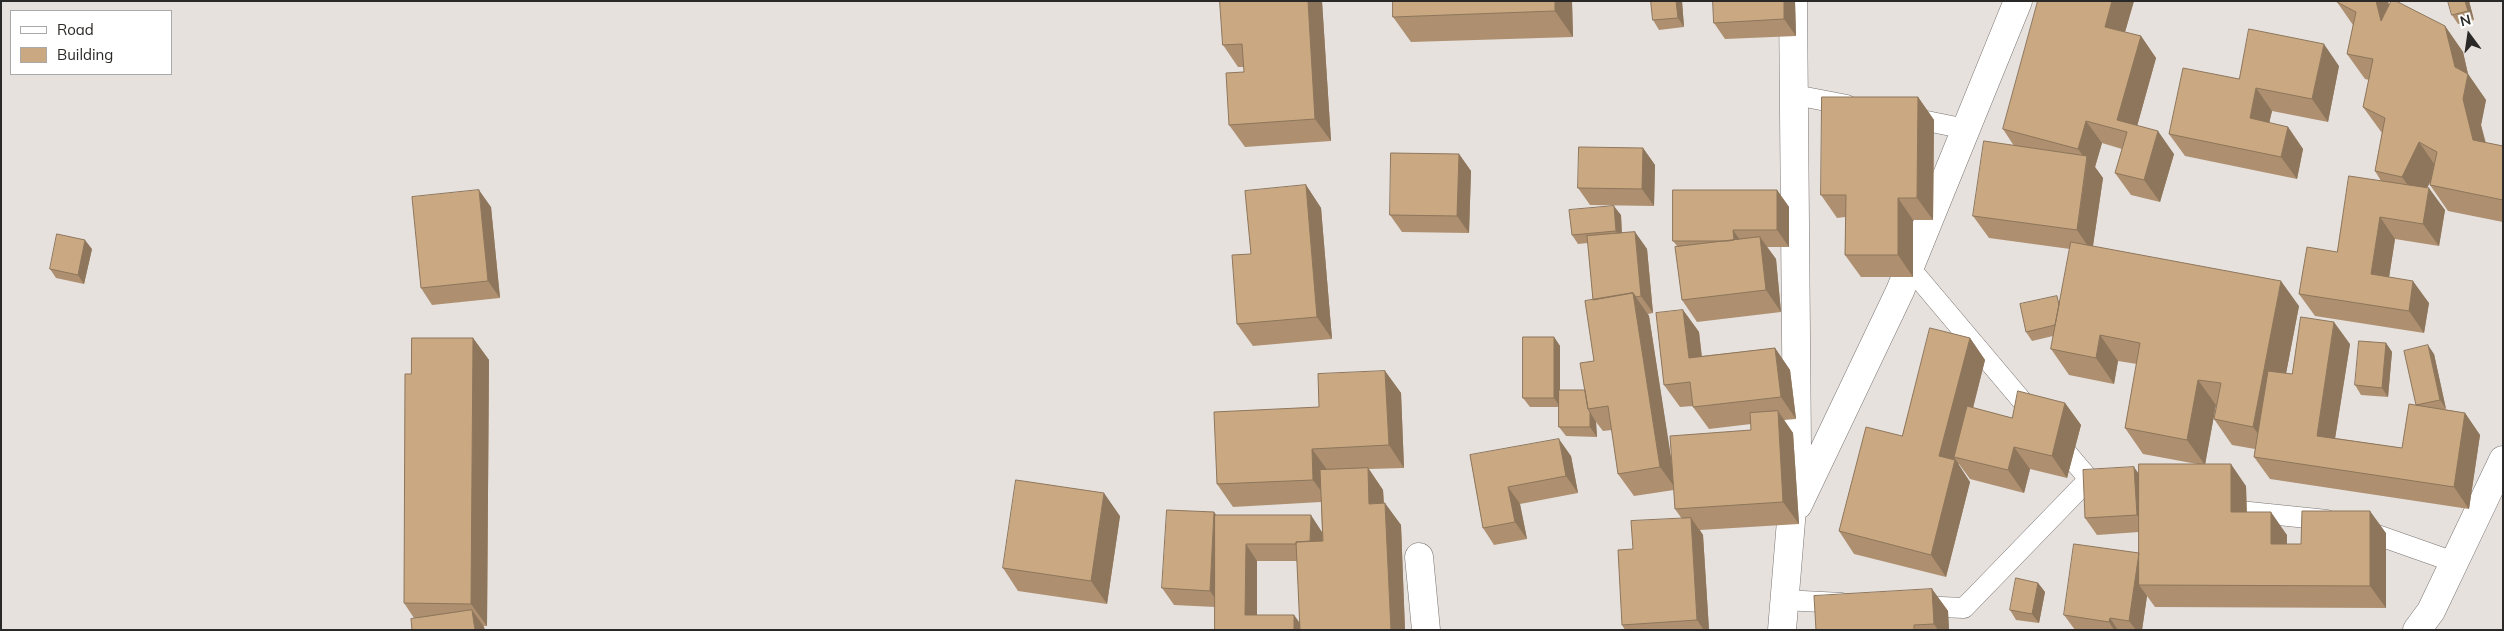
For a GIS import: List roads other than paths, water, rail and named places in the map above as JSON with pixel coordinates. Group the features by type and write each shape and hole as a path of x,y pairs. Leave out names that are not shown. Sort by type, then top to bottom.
{"street":[{"path":"1782,630 1797,448 1793,1"},
{"path":"1790,523 1910,268 2018,1"},
{"path":"2417,630 2431,611 2503,460"},
{"path":"1419,557 1426,630"}],"lane":[{"path":"1795,95 1862,108"},
{"path":"1890,114 1966,128"},
{"path":"1910,268 2089,479 2125,490"},
{"path":"1895,605 1964,608 2089,479"},
{"path":"2198,507 2340,521 2454,562"},
{"path":"1783,600 1865,604"}]}
